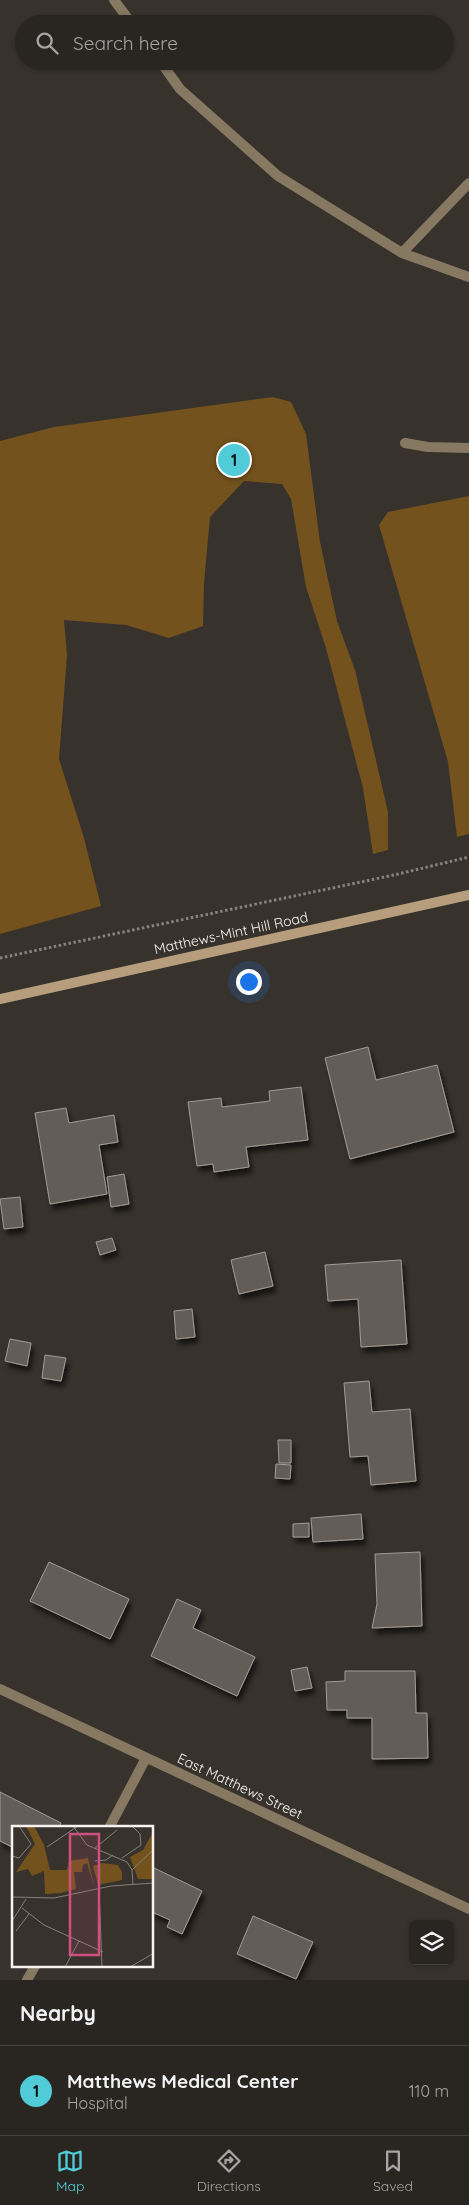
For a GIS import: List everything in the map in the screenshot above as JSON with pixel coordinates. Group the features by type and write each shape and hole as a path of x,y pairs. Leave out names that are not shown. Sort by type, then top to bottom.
{"main road":[{"name":"Matthews-Mint Hill Road","path":"0,999 469,895"}],"street":[{"path":"114,0 125,15"},
{"path":"166,70 180,89 278,176 402,253 469,277"},
{"path":"402,253 469,183"},
{"path":"405,443 428,447 469,448"},
{"name":"East Matthews Street","path":"0,1689 469,1908"},
{"path":"110,1826 146,1758"},
{"path":"27,1980 34,1968"}],"path":[{"path":"0,958 394,875 469,857"}],"shaded area":[{"path":"273,397 291,402 306,434 320,542 337,621 355,670 388,812 388,850 373,854 363,788 326,648 306,587 291,499 282,484 244,481 210,517 204,583 203,626 169,638 126,625 64,620 67,655 59,759 84,838 101,906 0,934 0,441 54,427"},
{"path":"469,496 469,834 457,837 448,762 379,525 388,512"}],"building":[{"path":"368,1047 376,1080 437,1065 454,1132 350,1159 325,1058"},
{"path":"301,1087 308,1140 246,1147 249,1167 214,1172 213,1164 197,1166 188,1102 221,1098 222,1107 270,1101 269,1091"},
{"path":"66,1108 69,1123 114,1115 118,1142 99,1145 107,1194 50,1204 35,1113"},
{"path":"124,1174 129,1204 111,1207 107,1177"},
{"path":"20,1197 23,1227 4,1229 0,1199"},
{"path":"112,1238 116,1250 100,1255 96,1242"},
{"path":"265,1252 273,1286 239,1294 231,1260"},
{"path":"401,1260 407,1344 361,1347 358,1299 328,1301 325,1265"},
{"path":"192,1309 195,1337 176,1339 174,1311"},
{"path":"10,1339 31,1343 27,1366 5,1361"},
{"path":"45,1355 66,1358 61,1381 42,1378"},
{"path":"369,1381 372,1412 410,1409 416,1481 371,1485 368,1456 350,1457 344,1383"},
{"path":"278,1440 291,1440 291,1463 279,1463"},
{"path":"276,1464 291,1465 290,1479 275,1478"},
{"path":"361,1514 363,1539 313,1542 311,1518"},
{"path":"309,1523 309,1537 293,1537 293,1524"},
{"path":"420,1552 422,1626 372,1628 377,1604 375,1554"},
{"path":"49,1562 129,1599 110,1639 30,1601"},
{"path":"177,1599 201,1610 193,1628 255,1657 237,1696 151,1656"},
{"path":"307,1667 312,1688 295,1691 291,1670"},
{"path":"345,1671 415,1671 416,1713 427,1713 428,1758 372,1759 372,1718 347,1718 347,1710 327,1710 326,1682 345,1681"},
{"path":"0,1792 61,1823 60,1826 12,1826 12,1847 0,1841"},
{"path":"154,1868 202,1891 182,1934 167,1927 170,1920 154,1913"},
{"path":"253,1916 313,1942 296,1979 237,1954"}],"place":[{"name":"Matthews Medical Center","path":"234,460"}]}
